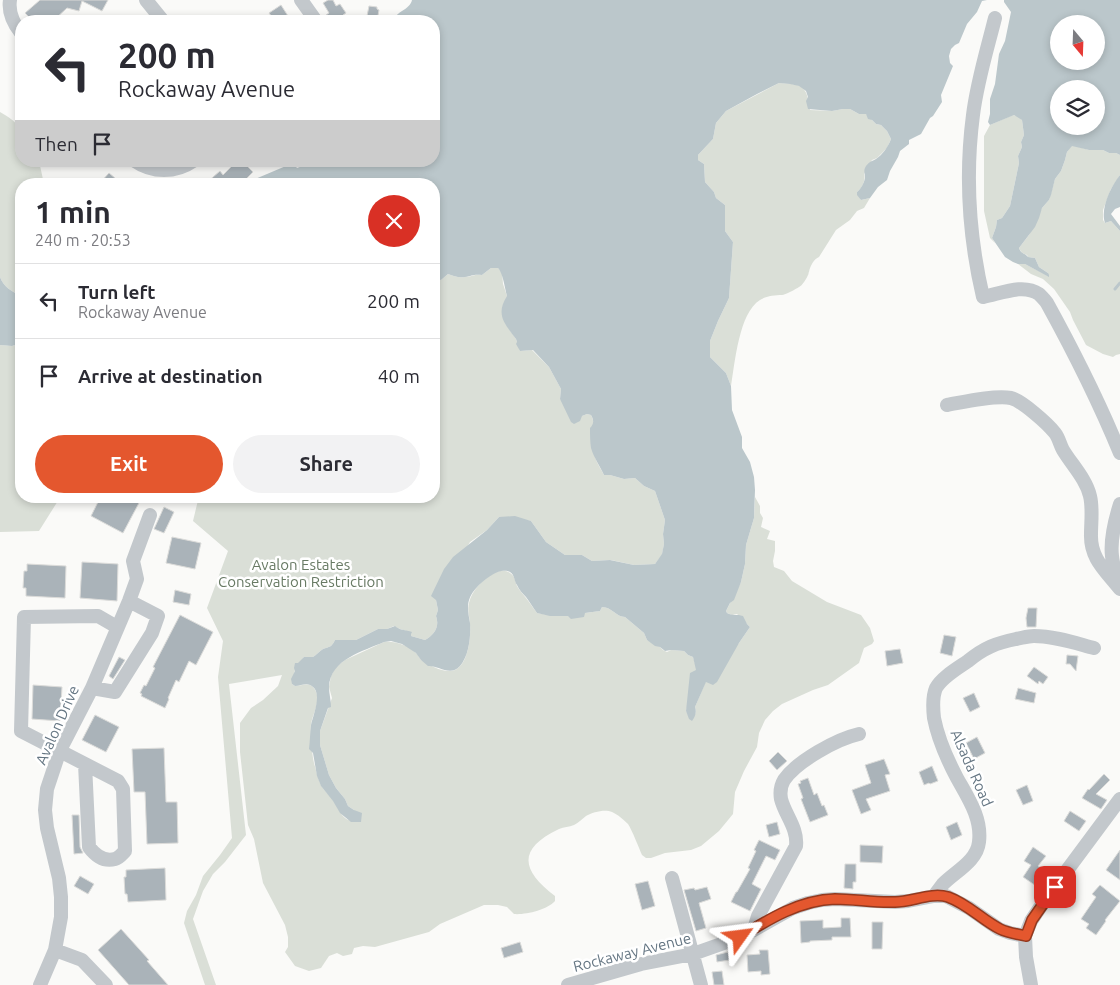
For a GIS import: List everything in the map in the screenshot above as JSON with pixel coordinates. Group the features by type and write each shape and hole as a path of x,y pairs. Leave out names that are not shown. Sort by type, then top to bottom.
{"street":[{"path":"10,0 11,18 15,26"},
{"path":"146,0 158,15"},
{"path":"300,0 311,15"},
{"path":"995,18 976,96 968,184 971,230 983,297 1018,289 1030,290 1047,303 1107,422 1120,453"},
{"path":"145,167 159,170 183,167"},
{"path":"946,405 988,398 1010,398 1037,415 1055,433 1086,486 1090,497 1091,542 1095,556 1102,569 1120,589"},
{"path":"1120,504 1115,521 1112,548 1114,568 1120,589"},
{"name":"Avalon Drive","path":"40,985 55,950 61,918 62,897 47,828 45,810 47,789 60,750 92,688 129,601 137,579 133,561 150,515"},
{"path":"92,688 115,692 152,633 158,616 129,601"},
{"path":"85,764 89,847 94,854 106,860 116,859 125,851 123,788 118,781 21,730 24,617 98,616 117,627"},
{"name":"Alsada Road","path":"934,896 944,884 970,861 976,852 980,834 976,814 947,757 935,724 933,710 936,688 942,681 973,657 995,644 1034,636 1062,640 1094,648"},
{"path":"754,929 758,916 796,846 795,832 781,799 783,781 797,767 819,752 849,736 859,734"},
{"path":"1030,985 1026,957 1026,936 1032,920 1120,799"},
{"path":"672,878 701,985"},
{"name":"Rockaway Avenue","path":"568,985 641,964 693,954 740,937 793,908 808,903 836,899 895,902 946,896 970,908 999,928 1010,933 1026,936"},
{"path":"55,950 82,960 106,985"}],"green space":[{"path":"779,83 798,85 802,88 807,95 810,110 832,111 850,109 859,114 866,114 887,131 891,139 887,148 877,158 872,160 864,174 863,184 857,192 861,200 870,198 864,208 857,211 850,220 836,230 819,257 812,263 803,284 786,294 762,299 753,306 747,316 739,339 731,386 726,373 710,357 710,341 729,298 733,242 725,231 725,205 716,198 714,192 705,182 704,164 698,160 698,155 713,139 716,123 726,111"},
{"path":"0,112 15,122 15,167 40,167 43,178 15,178 15,293 3,283 0,277"},
{"path":"1013,115 1018,116 1022,120 1024,135 1018,156 1019,163 1010,206 1002,218 997,220 992,238 995,243 990,238 984,211 984,136 990,125"},
{"path":"1072,145 1120,155 1120,175 1111,189 1103,210 1103,220 1105,223 1111,221 1120,231 1120,354 1113,357 1086,345 1070,312 1054,289 1043,279 1031,274 1018,264 1025,264 1048,276 1048,273 1039,267 1035,258 1028,257 1019,248 1029,235 1042,208 1049,200 1055,179 1061,171 1067,152"},
{"name":"Avalon Estates Conservation Restriction","path":"491,268 498,268 502,272 507,296 505,323 516,339 520,351 532,350 549,367 561,389 560,399 582,416 591,415 593,419 595,456 604,475 624,479 635,478 644,486 655,491 665,520 662,555 655,564 634,565 611,560 592,561 582,555 565,555 546,542 531,521 499,517 487,530 470,542 436,600 438,610 436,616 437,627 428,638 425,640 411,636 409,632 394,626 387,629 378,629 356,640 335,640 329,647 313,657 304,657 295,670 292,684 295,686 309,685 316,691 317,700 311,728 314,763 321,785 346,819 361,822 354,810 348,806 329,775 320,745 320,731 332,698 329,687 335,668 345,660 384,642 388,642 401,644 409,648 422,660 434,667 447,671 455,670 463,662 468,650 470,622 468,608 470,598 481,583 496,572 506,571 512,574 518,588 537,613 568,615 600,611 602,607 605,607 625,617 644,633 647,640 663,650 667,652 671,650 684,651 693,657 697,670 686,711 691,720 694,717 695,707 706,681 739,643 750,627 737,614 732,615 726,611 741,582 745,564 746,545 754,518 755,497 763,518 761,527 770,531 767,539 775,541 774,567 784,571 792,581 827,602 861,615 870,628 874,641 864,648 859,663 828,685 782,704 765,720 759,733 757,747 735,792 733,814 719,831 701,846 691,850 665,853 646,858 642,855 628,824 622,819 609,811 592,813 574,825 559,829 545,837 530,852 530,869 535,877 555,896 555,901 547,907 530,913 514,914 507,907 484,905 440,924 429,932 375,947 363,946 354,948 352,954 343,956 337,953 329,956 321,968 309,971 295,966 285,952 288,947 288,937 285,925 263,883 254,839 248,825 240,752 240,723 251,708 278,686 282,675 229,684 246,835 213,874 203,891 193,919 216,985 205,985 184,923 187,911 196,895 203,876 232,838 218,677 223,641 207,608 228,551 193,521 197,503 440,503 440,280 448,274 456,277 482,275"},
{"path":"0,345 15,345 15,503 57,503 39,531 0,532"}],"shaded area":[{"path":"412,0 987,0 982,1 977,12 967,24 959,43 951,49 949,56 950,63 953,66 941,95 942,102 921,134 909,140 909,144 900,151 887,180 878,187 870,198 861,200 857,192 864,182 866,166 881,155 890,142 891,139 887,131 881,125 868,119 866,114 859,114 850,109 832,111 808,109 806,91 799,86 779,83 726,111 716,123 713,139 698,155 698,160 704,164 705,182 714,192 716,198 725,205 725,231 733,242 729,298 710,341 710,357 726,373 731,386 732,410 742,437 742,448 750,462 755,490 754,518 746,545 745,564 741,582 734,600 726,611 729,614 743,616 750,627 717,682 713,685 706,682 695,707 696,711 692,721 689,719 686,711 690,673 696,670 693,657 684,651 665,651 655,646 647,640 644,633 625,617 605,607 602,607 600,611 585,613 584,617 571,619 568,616 550,616 537,613 519,589 512,573 508,571 498,572 480,585 470,597 468,607 469,646 466,657 456,669 448,671 428,666 416,653 402,644 391,641 384,642 349,657 335,669 329,687 331,707 328,708 320,731 320,745 329,775 336,788 348,806 362,813 361,822 351,822 340,813 321,786 317,776 313,753 309,749 311,725 317,698 316,692 314,688 307,684 295,686 292,684 291,679 295,671 295,663 298,663 304,657 313,657 329,647 335,640 356,640 378,629 387,629 395,626 412,632 411,636 425,640 428,638 435,630 438,610 436,600 431,596 444,569 453,557 487,530 499,517 515,516 531,521 546,542 565,555 582,555 592,561 610,560 634,565 655,564 662,554 664,544 665,520 655,491 644,486 635,478 624,479 604,475 591,448 590,428 593,419 591,415 582,416 580,421 574,424 571,422 560,399 561,389 549,367 533,350 520,351 516,344 516,339 503,319 503,303 507,296 500,270 498,268 491,268 482,275 465,277 456,277 448,274 440,280 440,178 258,178 284,167 440,167 440,15 397,15"},
{"path":"1004,0 1120,0 1120,155 1103,150 1089,150 1072,146 1067,152 1061,171 1055,179 1049,200 1042,208 1035,227 1019,248 1028,257 1035,258 1039,267 1048,273 1049,277 1025,264 1018,264 1005,257 992,238 997,220 1002,218 1010,206 1019,163 1018,156 1024,135 1022,120 1014,115 990,125 988,122 990,99 995,84 999,54 1005,41 1011,12"},
{"path":"1120,175 1120,207 1111,214 1120,226 1120,231 1111,221 1105,223 1104,211 1107,198"},
{"path":"0,277 3,283 15,293 15,345 0,345"}],"building":[{"path":"40,0 108,0 102,11 82,1 79,11 67,8 59,15 27,15 25,13"},
{"path":"333,0 336,6 340,4 346,13 343,15 326,15 329,13 323,3"},
{"path":"281,5 287,15 270,15 269,13"},
{"path":"369,6 377,7 379,10 378,15 367,15"},
{"path":"231,167 248,167 253,172 247,178 212,178 220,171 223,175"},
{"path":"109,173 115,178 104,178"},
{"path":"98,503 139,503 123,533 91,516"},
{"path":"164,507 174,512 164,533 154,529"},
{"path":"172,537 201,543 195,569 166,563"},
{"path":"82,562 118,564 117,601 80,598"},
{"path":"27,564 66,566 65,598 26,596 26,588 23,588 24,571 27,571"},
{"path":"175,590 191,594 189,605 173,602"},
{"path":"1028,608 1037,608 1036,627 1027,627"},
{"path":"180,615 213,632 196,665 189,661 179,682 176,680 165,708 141,696 142,694 140,693 144,685 146,686 155,668 153,667"},
{"path":"944,635 956,637 952,656 940,653"},
{"path":"900,649 903,663 887,666 885,651"},
{"path":"1067,655 1078,656 1076,671 1070,664 1066,664"},
{"path":"119,657 125,660 113,679 109,676"},
{"path":"1034,667 1048,677 1043,684 1039,681 1038,684 1027,676"},
{"path":"33,685 62,687 60,721 32,719"},
{"path":"1018,688 1036,693 1034,703 1015,699"},
{"path":"974,693 980,707 970,712 963,698"},
{"path":"95,715 119,727 106,752 82,740"},
{"path":"977,737 985,753 974,759 966,743"},
{"path":"164,748 166,802 177,802 178,843 147,844 145,792 134,792 132,749"},
{"path":"778,752 787,761 777,770 769,761"},
{"path":"884,759 890,774 885,775 890,791 866,799 871,810 861,814 852,790 871,783 865,765"},
{"path":"932,766 938,781 924,785 919,772"},
{"path":"1104,774 1110,780 1096,794 1107,800 1101,809 1082,798 1088,789"},
{"path":"808,778 814,795 817,793 828,815 810,822 801,799 803,798 798,784 801,783 800,781"},
{"path":"1027,785 1033,801 1023,805 1016,790"},
{"path":"1070,811 1086,821 1079,831 1064,821"},
{"path":"72,815 79,815 80,847 83,853 74,854"},
{"path":"777,822 780,834 769,837 766,825"},
{"path":"957,822 962,835 951,840 946,827"},
{"path":"759,840 780,850 775,860 766,856 752,884 761,889 750,911 731,902 750,869 748,868"},
{"path":"860,845 883,846 882,863 860,862"},
{"path":"1033,847 1046,856 1038,866 1041,868 1038,872 1049,879 1042,890 1023,877 1031,865 1024,861"},
{"path":"1120,850 1120,880 1106,870"},
{"path":"845,864 856,864 856,882 853,882 853,889 844,888"},
{"path":"165,868 166,900 128,902 127,894 125,894 124,877 126,877 126,870"},
{"path":"80,876 94,884 88,894 74,886"},
{"path":"648,881 655,906 642,910 635,884"},
{"path":"1100,885 1120,901 1096,935 1086,928 1089,924 1081,919 1096,897 1092,894"},
{"path":"707,887 711,899 699,903 706,928 696,931 684,890"},
{"path":"841,918 850,918 851,937 832,937 832,940 801,943 800,921 823,920 823,928 841,927"},
{"path":"872,922 883,922 882,949 872,949"},
{"path":"121,929 149,960 147,961 168,985 129,985 98,950"},
{"path":"520,942 523,952 504,958 501,948"},
{"path":"759,950 768,950 770,974 761,975 761,971 748,972 747,955 760,954"},
{"path":"728,952 730,960 717,962 716,955"},
{"path":"722,971 724,985 714,985 712,972"}],"waterway":[{"path":"1115,289 1120,283"}],"route":[{"path":"740,937 793,908 822,900 895,902 934,896 946,896 970,908 999,928 1010,933 1026,936 1032,920 1055,887"}]}
